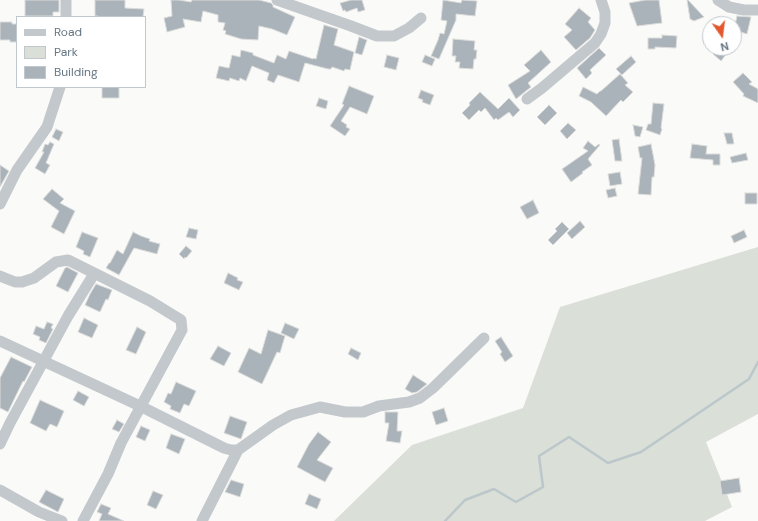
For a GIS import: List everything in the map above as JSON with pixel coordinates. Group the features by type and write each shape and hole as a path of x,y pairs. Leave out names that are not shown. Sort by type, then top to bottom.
{"street":[{"path":"66,0 66,16"},
{"path":"277,0 377,36 394,36 409,28 421,18"},
{"path":"527,99 542,88 595,42 601,34 605,23 605,12 600,0"},
{"path":"718,0 729,7 744,10 758,10"},
{"path":"0,204 17,170 47,127 60,88"},
{"path":"0,276 15,282 22,282 34,278 56,262 68,260 150,301 181,320 182,330 121,443 108,474 84,521"},
{"path":"0,444 68,316 94,274"},
{"path":"202,521 238,450 272,425 291,414 320,407 345,412 362,412 379,406 409,402 420,398 433,388 484,338"},
{"path":"0,341 140,406 224,448 238,450"},
{"path":"0,490 39,512 62,521"}],"green space":[{"path":"758,247 758,414 706,442 732,507 705,521 334,521 412,445 523,408 560,307"}],"building":[{"path":"25,0 59,0 59,12 53,12 53,16 25,16"},
{"path":"95,0 125,0 125,8 144,9 143,16 95,16"},
{"path":"171,0 191,2 192,0 259,0 271,3 273,7 295,17 287,35 259,26 258,40 241,39 225,34 226,31 223,30 225,23 218,22 218,15 203,11 201,22 183,19 185,27 167,32 164,18 172,16"},
{"path":"351,0 362,0 365,10 358,12 357,8 346,12 345,10 343,11 340,3"},
{"path":"443,0 461,3 462,0 477,1 475,16 456,14 456,20 439,59 431,56 440,33 444,34 447,21 441,20"},
{"path":"645,0 659,0 662,23 637,26 629,3"},
{"path":"687,0 703,16 694,21 690,19"},
{"path":"579,8 591,18 588,22 595,30 590,38 576,50 564,37 572,30 565,24"},
{"path":"742,16 751,17 747,34 742,32"},
{"path":"0,22 12,22 12,24 16,24 16,42 10,42 10,40 0,40"},
{"path":"324,25 338,29 334,45 354,52 350,70 345,69 344,71 332,67 331,69 328,69 305,63 299,82 278,75 274,83 267,80 269,73 252,66 246,81 240,78 239,81 230,78 229,81 216,78 219,66 229,68 232,55 240,57 241,50 253,53 253,55 274,63 277,55 286,59 289,51 316,59"},
{"path":"662,35 677,36 676,48 655,47 655,49 648,49 648,38 662,38"},
{"path":"359,37 367,40 362,55 355,53"},
{"path":"453,39 475,41 474,50 477,50 473,69 459,68 460,62 455,62 456,56 452,56"},
{"path":"599,48 606,55 590,70 592,73 586,79 577,68"},
{"path":"541,50 551,62 528,83 531,87 516,99 508,85 530,71 524,65"},
{"path":"387,55 399,58 396,70 384,67"},
{"path":"425,55 435,59 432,66 422,62"},
{"path":"631,56 636,62 622,75 616,69"},
{"path":"715,56 725,56 721,61"},
{"path":"743,73 752,82 749,84 758,89 758,103 743,96 744,94 733,82"},
{"path":"620,74 628,83 625,85 633,92 623,102 621,100 606,116 591,102 579,96 583,87 597,94"},
{"path":"349,86 374,96 367,114 350,107 341,121 350,129 345,136 330,126 344,105 342,104"},
{"path":"102,88 119,88 119,98 102,98"},
{"path":"421,90 434,95 430,105 422,102 423,100 418,98"},
{"path":"480,92 498,109 509,98 520,110 513,117 509,112 498,120 496,118 494,120 485,108 481,112 479,110 469,120 462,113"},
{"path":"319,98 328,101 326,109 316,106"},
{"path":"653,103 664,104 662,129 660,135 646,130 648,124 651,124"},
{"path":"549,105 557,113 545,125 537,117"},
{"path":"568,123 576,130 567,139 560,131"},
{"path":"633,125 643,127 640,137 635,136"},
{"path":"56,129 63,132 59,141 52,137"},
{"path":"724,133 732,133 734,144 727,144"},
{"path":"619,139 622,161 615,161 612,140"},
{"path":"588,141 595,147 599,144 600,145 588,159 592,165 571,182 562,169 588,151 583,148"},
{"path":"50,142 54,144 46,163 50,165 45,174 35,168 44,152 42,152 45,144 48,145"},
{"path":"651,144 655,165 654,177 652,177 651,195 638,194 642,158 640,158 638,147"},
{"path":"692,144 707,146 706,154 720,154 720,165 713,165 713,160 690,158"},
{"path":"746,153 748,160 732,163 730,157"},
{"path":"0,165 9,171 0,187"},
{"path":"620,172 622,184 610,186 608,174"},
{"path":"615,188 617,196 608,198 606,190"},
{"path":"52,189 64,199 60,203 75,211 64,234 51,227 59,211 43,199"},
{"path":"745,193 757,193 757,204 745,204"},
{"path":"533,200 539,213 527,219 520,207"},
{"path":"580,221 585,227 572,239 567,233"},
{"path":"562,222 569,229 553,245 548,240 557,231 555,229"},
{"path":"189,228 198,230 196,239 186,237"},
{"path":"744,230 747,237 734,243 731,236"},
{"path":"82,232 98,238 90,257 83,254 84,251 76,247"},
{"path":"133,232 150,239 149,241 160,244 157,254 134,248 119,275 106,268 117,250 123,254"},
{"path":"186,246 192,251 184,259 179,254"},
{"path":"67,267 78,273 68,292 56,286 65,268"},
{"path":"228,273 238,278 237,280 243,282 239,290 224,283"},
{"path":"96,284 112,290 108,300 106,299 100,312 85,305"},
{"path":"84,318 98,325 92,338 78,332"},
{"path":"47,322 53,324 51,328 53,329 46,343 39,340 40,337 33,334 36,326 44,329"},
{"path":"285,323 299,329 294,339 281,333"},
{"path":"137,327 146,332 136,354 126,350"},
{"path":"268,330 285,336 280,353 277,352 262,384 238,372 249,348 261,354"},
{"path":"501,337 513,356 505,362 500,354 502,352 495,341"},
{"path":"218,346 231,353 224,366 210,359"},
{"path":"351,348 361,353 358,360 348,354"},
{"path":"11,357 32,367 24,382 23,381 8,412 0,408 0,378"},
{"path":"413,375 427,384 417,392 412,393 405,389"},
{"path":"176,382 196,391 189,406 184,404 180,413 170,409 171,406 164,402 168,393 171,394"},
{"path":"78,391 89,397 84,406 73,400"},
{"path":"40,400 64,411 57,427 50,424 46,431 30,423"},
{"path":"444,408 448,421 436,425 432,412"},
{"path":"385,412 398,412 397,431 402,431 400,443 386,441 389,423 385,423"},
{"path":"230,416 247,422 241,439 224,433"},
{"path":"117,420 124,424 119,432 112,429"},
{"path":"141,426 150,430 145,441 136,437"},
{"path":"318,432 331,442 317,460 333,468 325,482 297,467 309,444"},
{"path":"171,434 185,439 179,454 166,448"},
{"path":"739,478 741,492 722,495 720,481"},
{"path":"231,480 244,484 240,497 225,492"},
{"path":"46,490 64,499 58,512 39,502"},
{"path":"153,491 163,495 156,509 147,505"},
{"path":"309,494 321,499 317,509 305,504"},
{"path":"101,504 111,508 108,514 124,521 99,521 102,514 97,512"}],"waterway":[{"path":"445,521 465,500 494,489 516,502 543,487 539,456 569,437 608,463 641,452 749,379 758,362"}]}
